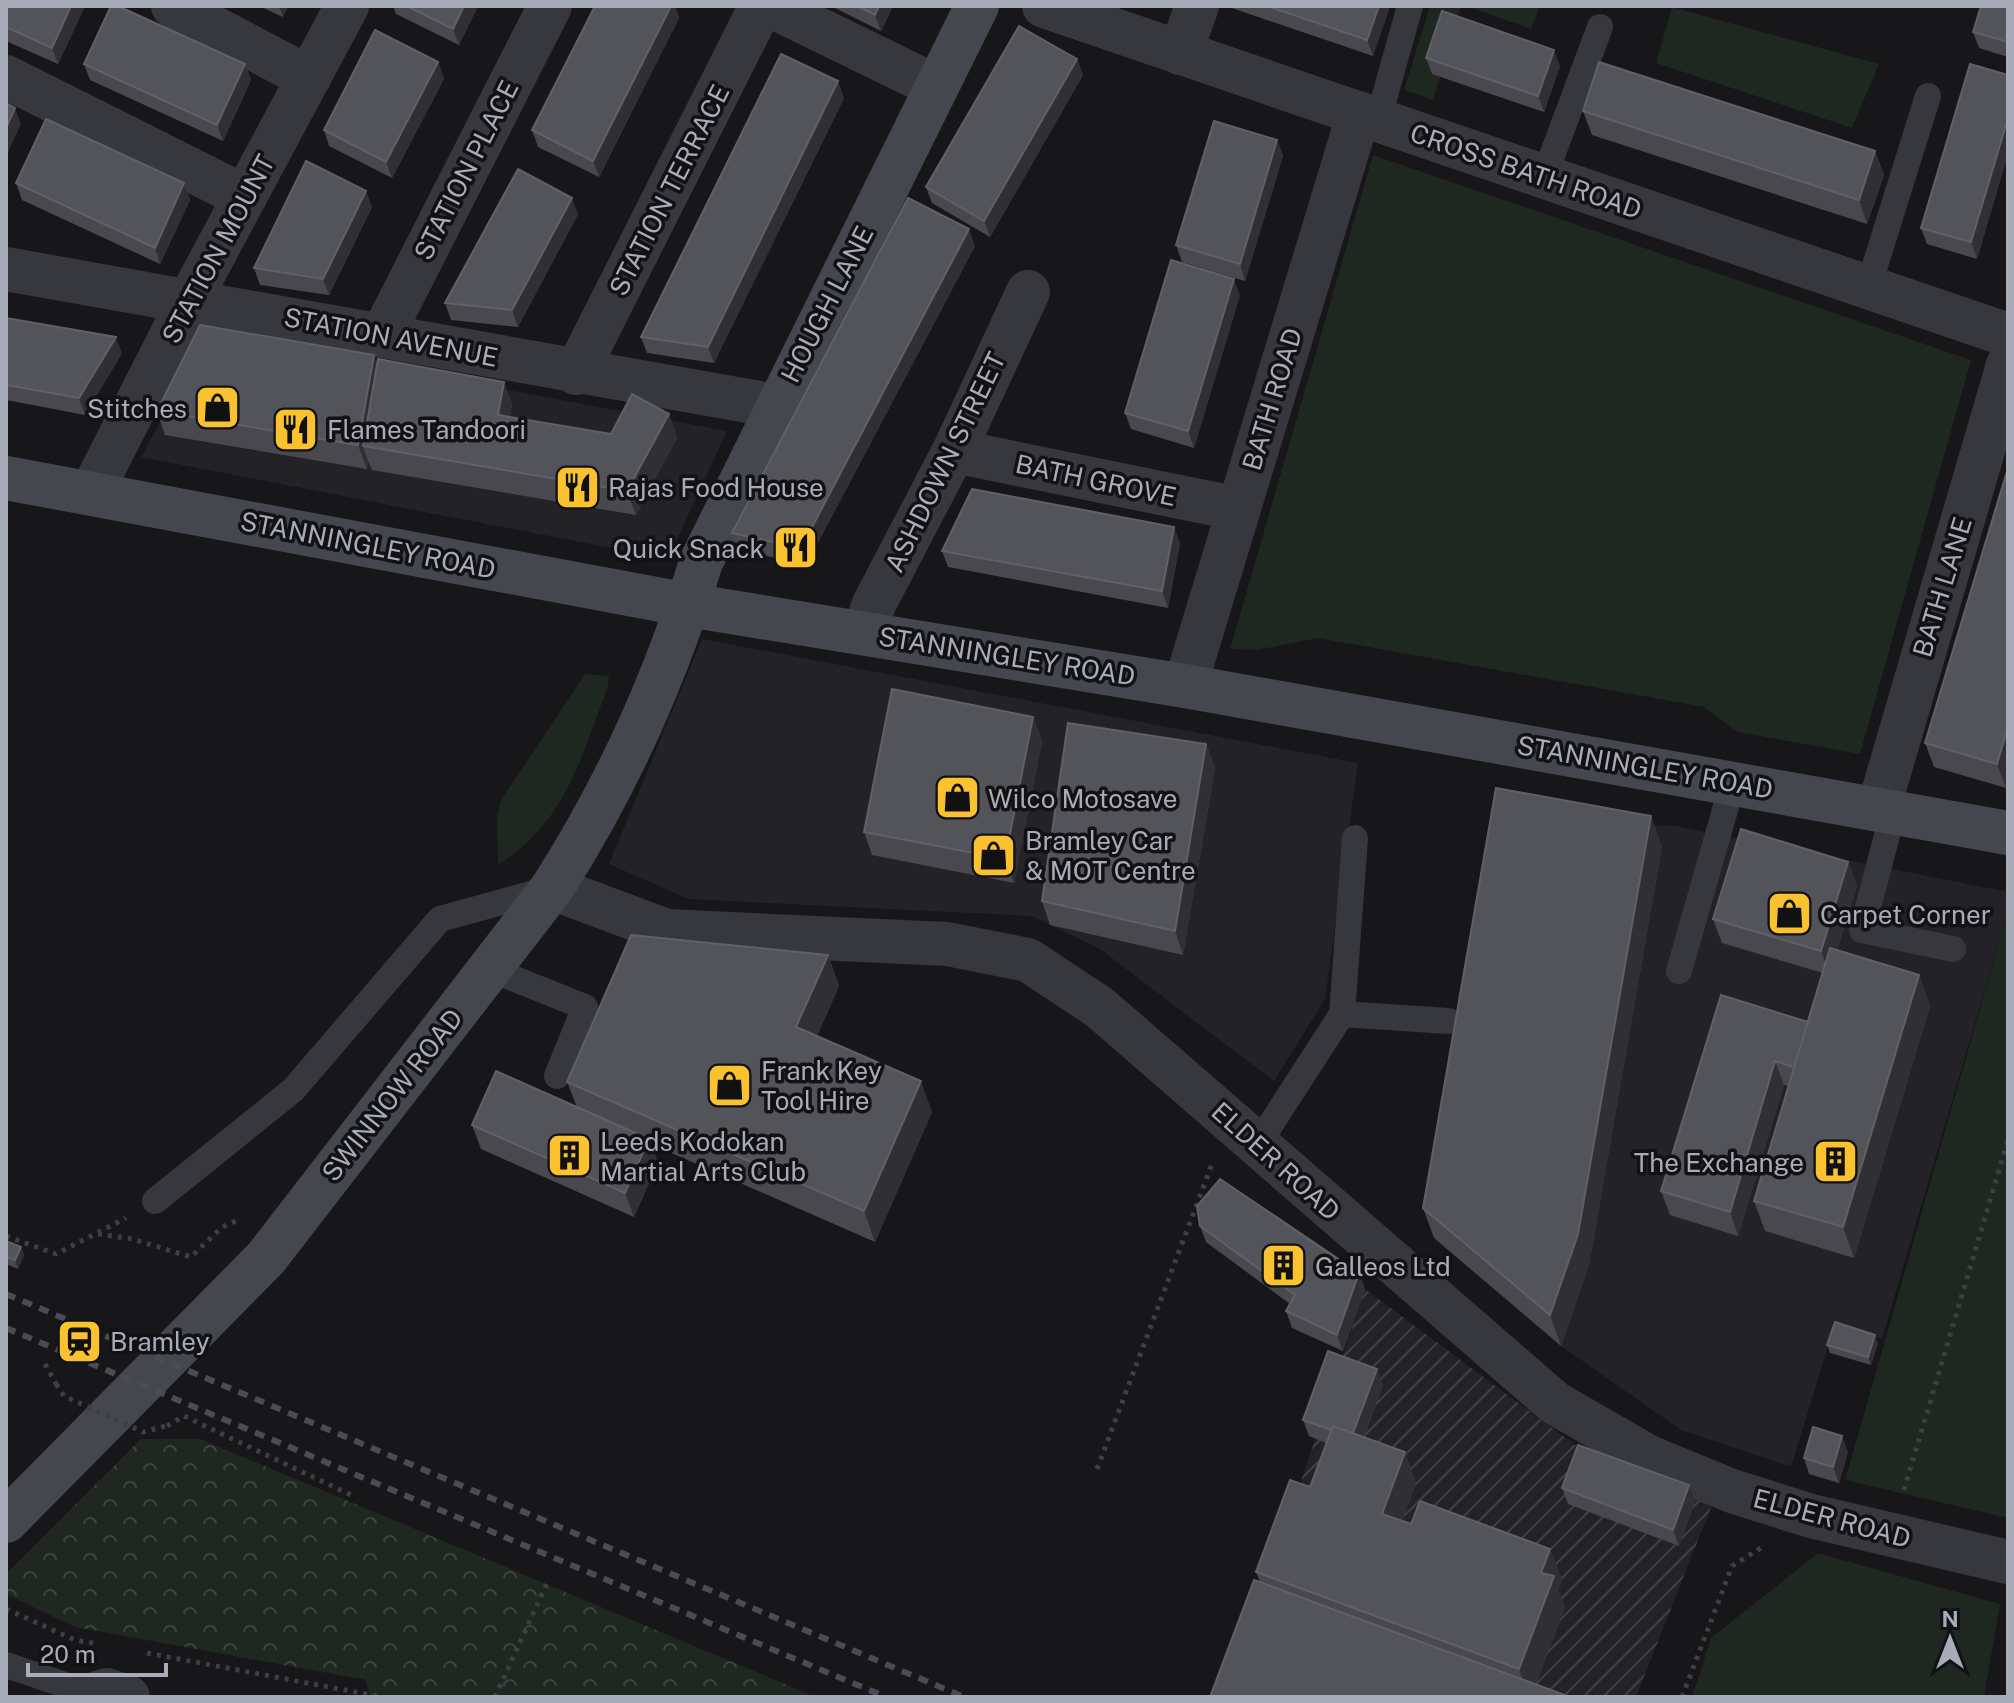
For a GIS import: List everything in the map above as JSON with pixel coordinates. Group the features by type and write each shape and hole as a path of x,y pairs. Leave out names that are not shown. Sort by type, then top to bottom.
{"street":[{"path":"173,6 309,78"},
{"name":"STATION MOUNT","path":"91,493 189,301 347,6"},
{"name":"STATION PLACE","path":"383,334 550,6"},
{"name":"STATION TERRACE","path":"576,373 761,6"},
{"path":"771,6 937,87"},
{"name":"HOUGH LANE","path":"688,605 701,562 776,406 977,6"},
{"name":"CROSS BATH ROAD","path":"1044,6 2008,335"},
{"path":"1180,53 1197,6"},
{"path":"6,77 245,197"},
{"name":"BATH ROAD","path":"1185,686 1239,509 1368,117"},
{"name":"STATION AVENUE","path":"6,269 383,334 576,373 776,406"},
{"name":"ASHDOWN STREET","path":"864,633 874,604 954,451 1028,292"},
{"name":"BATH LANE","path":"1885,811 2008,365"},
{"name":"BATH GROVE","path":"954,451 1239,509"},
{"name":"STANNINGLEY ROAD","path":"6,478 688,605 1185,686 2008,833"},
{"name":"SWINNOW ROAD","path":"6,1521 266,1258 552,888 585,836 620,768 688,605"},
{"name":"ELDER ROAD","path":"552,888 667,931 947,944 1028,960 1099,1007 1555,1403 1649,1457 1732,1491 1811,1516 2008,1562"}],"lane":[{"path":"1368,117 1410,6"},
{"path":"1544,177 1600,27"},
{"path":"1868,288 1928,96"},
{"path":"1679,971 1733,782"},
{"path":"1885,811 1862,930 1953,949"},
{"path":"1243,1131 1342,1014 1355,838"},
{"path":"155,1201 293,1090 440,919 552,888"},
{"path":"490,969 585,1007 557,1076"},
{"path":"1342,1014 1448,1021"},
{"path":"6,1665 101,1696"}],"path":[{"path":"1097,1469 1243,1131"},
{"path":"1902,1494 2008,1140"},
{"path":"6,1236 56,1254 155,1201"},
{"path":"98,1234 132,1239 191,1257 222,1227 238,1221 247,1227"},
{"path":"45,1364 64,1396 143,1432 166,1426 184,1416 351,1495"},
{"path":"1682,1697 1732,1566 1811,1516"},
{"path":"495,1697 549,1579"},
{"path":"6,1609 75,1640 106,1646"},
{"path":"136,1651 382,1697"}],"shaded area":[{"path":"208,334 727,431 668,559 141,457"},
{"path":"702,639 1358,763 1325,999 1274,1081 1100,949 1032,916 688,899 609,864"},
{"path":"1507,819 1676,826 2008,892 2008,911 1882,1339 1834,1327 1791,1467 1681,1430 1561,1346"},
{"path":"1365,1289 1586,1453 1712,1505 1636,1697 1229,1697"}],"green space":[{"path":"1430,6 1461,6 1433,100 1404,90"},
{"path":"1466,6 1540,6 1531,29"},
{"path":"1672,7 1879,64 1852,128 1656,63"},
{"path":"1373,155 1971,360 1860,754 1738,732 1704,707 1318,638 1257,650 1230,649"},
{"path":"585,674 609,676 608,687 579,764 556,808 541,828 498,865 497,816 501,800"},
{"path":"2008,911 2008,1518 1845,1480"},
{"path":"141,1439 200,1439 816,1697 370,1697 366,1680 75,1627 6,1594 6,1574"},
{"path":"1818,1553 2000,1604 1984,1697 1692,1697 1711,1638"}],"building":[{"path":"6,6 71,6 52,48 6,27"},
{"path":"111,6 118,6 245,64 217,125 84,64"},
{"path":"407,6 464,6 453,29"},
{"path":"595,6 671,6 593,161 532,130"},
{"path":"857,6 879,6 875,15"},
{"path":"1267,6 1379,6 1367,40"},
{"path":"1981,6 2008,6 2008,42 1973,32"},
{"path":"1442,11 1554,50 1538,96 1426,58"},
{"path":"1019,26 1077,59 984,221 926,187"},
{"path":"375,30 438,62 386,162 324,130"},
{"path":"781,54 838,81 708,347 641,337"},
{"path":"1599,62 1875,151 1859,200 1583,111"},
{"path":"1970,64 2008,75 2008,118 1971,242 1921,228"},
{"path":"6,103 15,108 6,128"},
{"path":"46,119 184,183 155,248 16,183"},
{"path":"1214,121 1277,140 1240,264 1176,245"},
{"path":"306,161 366,191 323,279 254,268"},
{"path":"518,169 572,198 512,310 445,303"},
{"path":"908,198 969,229 801,548 732,533"},
{"path":"1171,260 1234,279 1188,431 1125,413"},
{"path":"6,318 116,337 79,398 6,385"},
{"path":"200,325 374,355 358,445 157,411"},
{"path":"378,359 504,382 498,415 611,434 632,394 669,414 627,491 363,446"},
{"path":"2008,468 2008,727 1997,764 1925,743"},
{"path":"972,489 1174,527 1162,591 942,551"},
{"name":"Wilco Motosave","path":"892,689 1033,717 1005,859 864,832"},
{"path":"1068,723 1206,744 1175,931 1042,901"},
{"path":"1496,788 1651,816 1578,1234 1550,1315 1423,1208"},
{"name":"Carpet Corner","path":"1741,829 1848,862 1821,951 1713,919"},
{"name":"Frank Key Tool Hire","path":"631,935 828,955 796,1027 921,1081 864,1211 567,1082"},
{"name":"The Exchange","path":"1830,948 1919,975 1843,1227 1754,1201"},
{"path":"1721,995 1808,1022 1794,1067 1775,1061 1730,1212 1661,1191"},
{"name":"Leeds Kodokan Martial Arts Club","path":"496,1071 649,1139 625,1193 472,1125"},
{"name":"Galleos Ltd","path":"1220,1179 1359,1273 1337,1335 1286,1311 1295,1295 1200,1226 1197,1206"},
{"path":"6,1241 21,1247 15,1260 6,1257"},
{"path":"1835,1322 1875,1335 1868,1357 1827,1345"},
{"path":"1328,1351 1377,1369 1353,1433 1333,1426 1331,1430 1303,1420"},
{"path":"1333,1426 1405,1452 1382,1514 1411,1524 1420,1501 1550,1549 1541,1573 1554,1576 1519,1669 1256,1572 1290,1480 1310,1487"},
{"path":"1813,1427 1842,1436 1833,1467 1804,1458"},
{"path":"1578,1445 1689,1485 1673,1530 1562,1488"},
{"path":"1254,1580 1570,1697 1210,1697"}],"railway":[{"path":"6,1294 964,1697"},
{"path":"6,1328 886,1697"}],"place":[{"name":"Stitches","path":"218,408"},
{"name":"Flames Tandoori","path":"296,429"},
{"name":"Rajas Food House","path":"577,487"},
{"name":"Quick Snack","path":"795,548"},
{"name":"Wilco Motosave","path":"957,798"},
{"name":"Bramley Car & MOT Centre","path":"994,855"},
{"name":"Carpet Corner","path":"1789,914"},
{"name":"Frank Key Tool Hire","path":"730,1085"},
{"name":"Leeds Kodokan Martial Arts Club","path":"569,1156"},
{"name":"The Exchange","path":"1835,1162"},
{"name":"Galleos Ltd","path":"1284,1266"},
{"name":"Bramley","path":"79,1341"}]}
